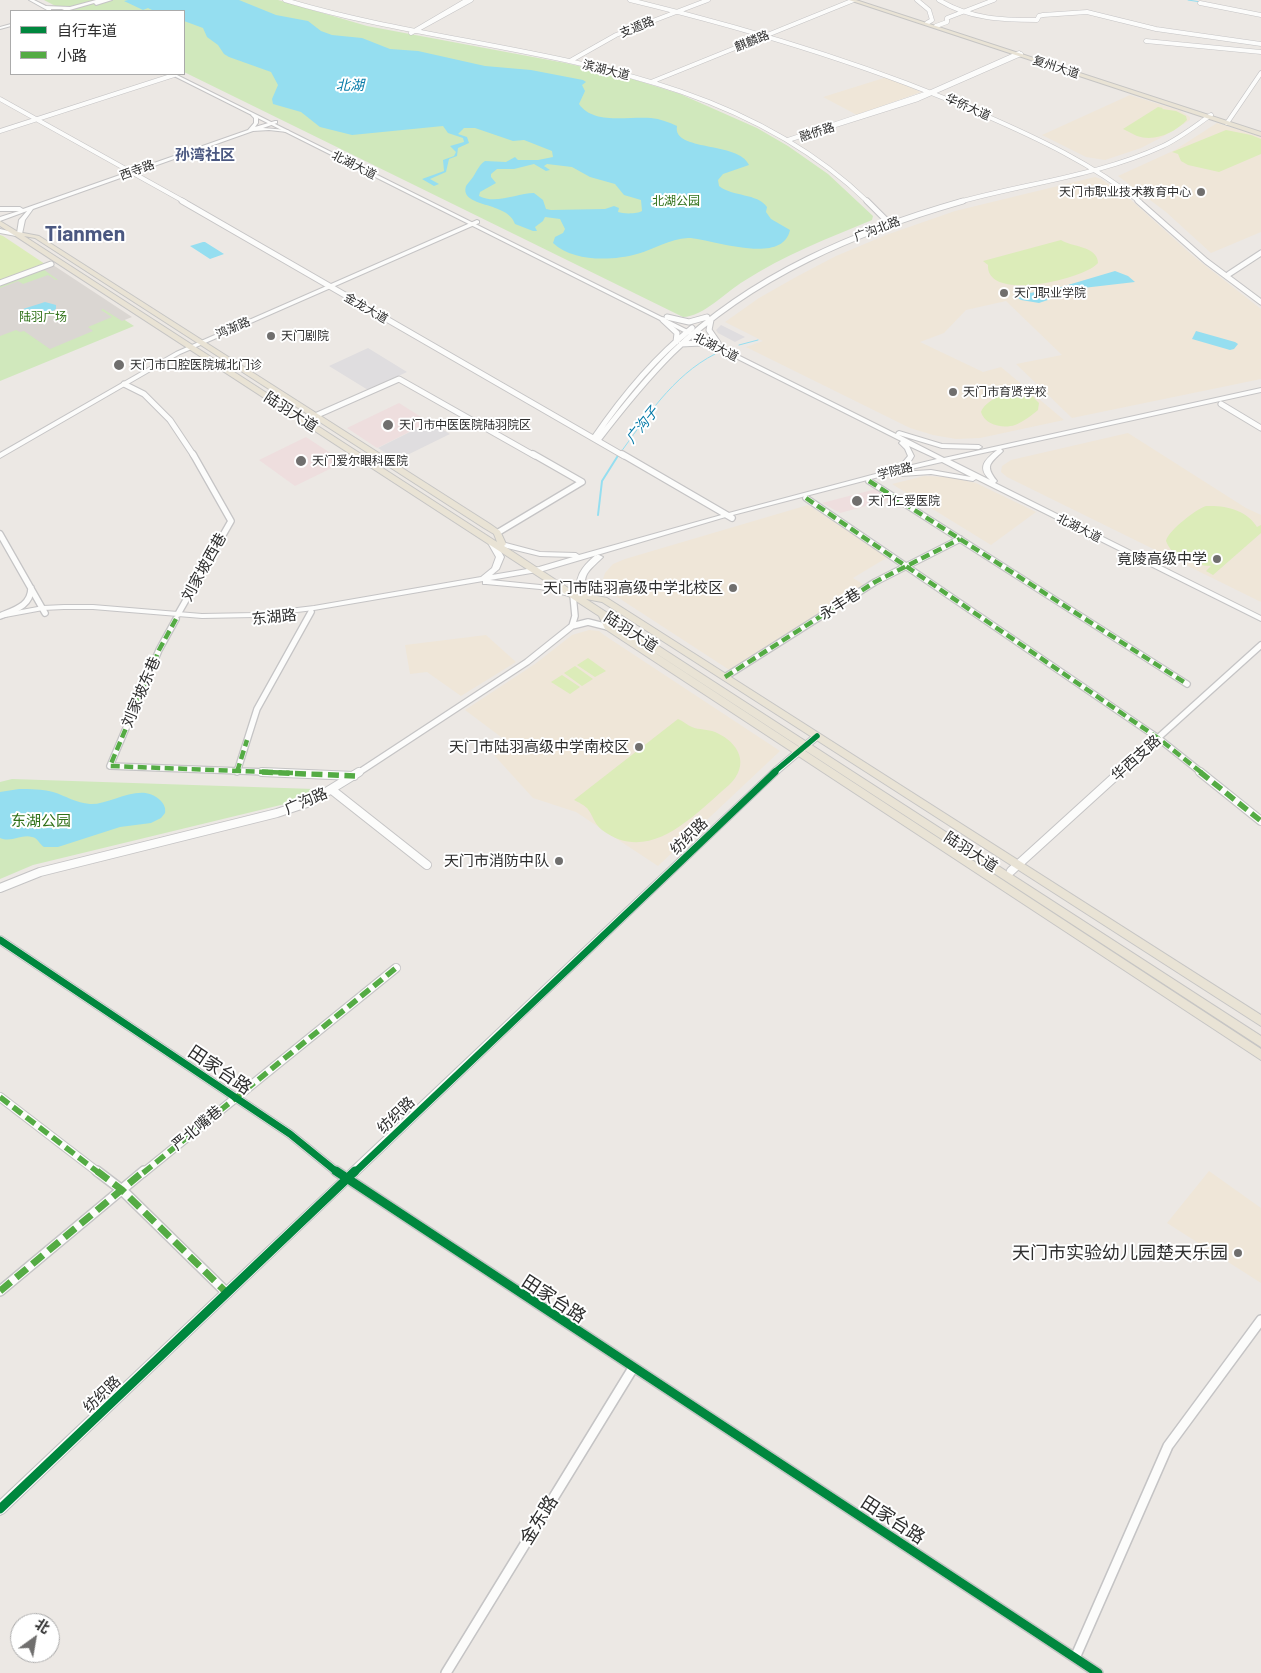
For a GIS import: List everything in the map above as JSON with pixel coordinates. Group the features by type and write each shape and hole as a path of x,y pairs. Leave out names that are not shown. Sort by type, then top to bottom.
{"main road":[{"path":"25,0 44,9 82,7"},
{"path":"31,0 44,9"},
{"path":"74,10 101,0"},
{"path":"67,10 110,0"},
{"name":"复州大道","path":"853,0 1019,54"},
{"name":"复州大道","path":"853,0 1261,133"},
{"path":"78,10 82,7"},
{"name":"北湖大道","path":"177,75 253,115 272,122 286,131 474,223"},
{"name":"北湖大道","path":"177,75 1261,615"},
{"path":"250,130 256,123 256,118 253,115"},
{"name":"西寺路","path":"0,221 272,122"},
{"path":"250,130 269,129 286,131"},
{"path":"0,209 37,206"},
{"path":"37,206 24,216 18,233 20,244 90,286 172,343 192,346 315,416 497,533 502,544 548,555 598,555"},
{"name":"陆羽大道","path":"0,221 67,263 492,543 578,595 808,744 1261,1042"},
{"name":"鸿渐路","path":"0,456 192,346 474,223"},
{"path":"0,231 37,237 185,332 192,346"},
{"name":"陆羽大道","path":"18,233 90,286 192,346 502,544 539,571"},
{"path":"67,263 87,268"},
{"name":"学院路","path":"539,571 899,472 1261,390"},
{"name":"学院路","path":"997,449 1261,395"},
{"path":"895,434 942,446 997,449"},
{"path":"895,434 908,448 911,456 899,472"},
{"path":"992,482 986,467 997,449"},
{"path":"899,472 939,473 992,482"},
{"name":"学院路","path":"730,517 868,482 899,472"},
{"name":"北湖大道","path":"992,482 1261,619"},
{"path":"484,580 495,569 500,557 492,543"},
{"path":"578,595 583,570 598,555"},
{"name":"东湖路","path":"177,616 267,614 539,571"},
{"path":"484,580 540,587 604,600 725,677 808,744"},
{"name":"东湖路","path":"0,616 44,611 106,612 241,620 311,612 484,580"},
{"name":"陆羽大道","path":"578,595 601,613 808,744 1015,868 1261,1033"},
{"name":"东湖路","path":"0,622 44,611"},
{"path":"601,613 608,627 808,744 1261,1055"},
{"name":"纺织路","path":"0,1509 777,770 808,744"},
{"path":"1015,868 1261,1021"}],"street":[{"name":"滨湖大道","path":"287,0 348,18 412,32 571,61 652,81 727,110 789,140 839,175 890,222"},
{"path":"412,32 469,0"},
{"name":"华侨大道","path":"630,0 679,11"},
{"name":"华侨大道","path":"638,0 768,34 856,63 934,92 1025,133 1094,168 1144,200 1205,255 1261,297"},
{"name":"支遁路","path":"571,61 611,38 708,0"},
{"name":"麒麟路","path":"652,81 853,0"},
{"path":"917,0 931,14 932,20 927,23"},
{"path":"939,0 964,12 989,20 1037,20 1039,16 1054,13 1083,11 1156,29 1261,44"},
{"path":"936,26 947,22 947,18 994,0"},
{"path":"1200,3 1261,15"},
{"path":"1146,40 1261,52"},
{"name":"融侨路","path":"789,140 934,92 1019,54"},
{"path":"1228,122 1261,73"},
{"path":"0,131 172,75"},
{"name":"金龙大道","path":"0,99 132,172 730,517"},
{"name":"广沟北路","path":"596,439 678,343 710,318 787,270 890,222 972,198 1138,156 1164,145 1207,115"},
{"name":"华侨大道","path":"1094,168 1139,201 1204,259 1261,302"},
{"path":"1229,274 1261,253"},
{"path":"0,283 51,264"},
{"path":"665,319 689,322 710,318 708,328 716,344"},
{"path":"665,319 677,333 678,343 716,344"},
{"path":"315,416 399,378 582,482 497,533"},
{"name":"刘家坡西巷","path":"124,384 142,392 170,420 191,451 231,521 177,616"},
{"path":"1221,404 1261,428"},
{"path":"868,482 1187,684"},
{"path":"806,498 1158,738 1261,822"},
{"path":"0,534 44,611"},
{"name":"永丰巷","path":"725,677 875,582 960,539"},
{"path":"0,616 28,601 32,595 31,588"},
{"path":"572,626 578,595"},
{"path":"311,612 257,709 237,772 355,776"},
{"name":"刘家坡东巷","path":"177,616 160,648 110,766 237,772"},
{"path":"572,626 588,622 600,623 608,627"},
{"name":"广沟路","path":"0,888 40,872 288,810 332,790 527,662 572,626"},
{"name":"华西支路","path":"1015,868 1261,645"},
{"path":"332,790 427,865"},
{"name":"田家台路","path":"0,940 290,1134 347,1180 1098,1673"},
{"name":"严北嘴巷","path":"0,1291 234,1097 396,968"},
{"path":"0,1098 122,1190 227,1293"},
{"path":"1076,1658 1168,1446 1261,1320"},
{"name":"金东路","path":"446,1673 633,1368"}],"shaded area":[{"path":"887,77 921,92 857,115 823,97"},
{"path":"1130,95 1181,111 1190,117 1190,120 1141,148 1105,160 1086,157 1042,135"},
{"name":"天门市职业技术教育中心","path":"1217,123 1261,137 1261,232 1211,253 1166,212 1118,176 1175,150"},
{"name":"天门职业学院","path":"1095,177 1101,179 1131,200 1193,256 1261,309 1261,379 1072,418 1016,364 1062,355 1006,301 966,310 944,333 920,342 983,372 1001,367 1064,420 980,438 956,439 910,428 746,347 763,341 725,322 759,298 796,277 836,256 886,235 955,211"},
{"name":"陆羽广场","path":"53,265 132,317 122,321 103,309 101,310 112,317 88,327 93,331 50,349 24,331 16,330 0,336 0,288 18,281 23,284 48,275 58,280 43,269"},
{"path":"721,325 745,337 735,342 718,333 716,330"},
{"path":"368,348 407,372 368,390 329,366"},
{"name":"天门市中医医院陆羽院区","path":"399,403 429,422 377,448 347,428"},
{"path":"430,422 450,434 397,460 378,448"},
{"name":"竟陵高级中学","path":"1128,433 1246,508 1261,515 1261,602 1007,477 1001,472 1002,466 1011,460"},
{"name":"天门爱尔眼科医院","path":"306,437 344,462 295,486 259,460"},
{"path":"924,476 949,477 976,483 1036,512 991,545 892,484"},
{"name":"天门仁爱医院","path":"876,489 892,499 840,513 822,503"},
{"name":"天门市陆羽高级中学北校区","path":"808,505 888,557 853,578 864,585 731,671 608,591 602,582 605,573 613,564 625,559"},
{"name":"天门市陆羽高级中学南校区","path":"589,630 599,631 780,751 658,866 576,812 533,798 493,754 509,743 465,710 535,664 572,635"},
{"path":"486,635 516,662 461,696 427,672 410,674 405,645"},
{"name":"天门市实验幼儿园楚天乐园","path":"1209,1171 1261,1208 1261,1283 1167,1223"}],"green space":[{"name":"北湖公园","path":"44,0 278,0 367,26 565,63 623,76 680,94 757,128 788,146 828,174 873,216 872,220 775,263 737,285 699,313 683,317 185,72 185,10 63,10"},
{"path":"1158,107 1176,111 1186,116 1187,120 1176,129 1164,135 1151,138 1137,136 1123,129"},
{"path":"1226,130 1261,139 1261,154 1219,172 1188,165 1181,161 1178,154 1172,152"},
{"path":"0,235 3,236 45,264 0,281"},
{"path":"1061,240 1094,253 1098,263 1089,269 1057,281 1018,285 1003,283 992,276 988,265 983,261"},
{"name":"陆羽广场","path":"45,268 134,326 0,381 0,284"},
{"path":"1016,392 1032,396 1039,403 1038,410 1021,422 1010,426 995,425 986,420 981,412 987,404 1001,395"},
{"path":"1206,506 1221,506 1235,510 1247,516 1257,527 1261,525 1261,533 1213,575 1206,571 1211,566 1184,560 1173,552 1166,541 1183,521"},
{"path":"588,658 606,671 595,677 577,665"},
{"path":"575,666 593,679 582,686 564,673"},
{"path":"562,675 580,687 570,694 551,682"},
{"path":"678,719 695,728 715,732 731,742 736,748 740,762 739,770 735,777 729,785 687,821 671,832 654,839 637,842 620,840 602,830 587,808 574,800"},
{"name":"东湖公园","path":"12,779 314,789 314,793 289,803 33,865 0,879 0,782"}],"water":[{"name":"北湖","path":"239,0 276,15 308,21 321,31 332,35 362,38 390,49 418,51 485,66 531,70 583,80 586,82 582,85 585,91 579,104 585,111 593,115 612,118 651,118 668,122 677,126 678,134 685,140 733,152 743,158 749,165 723,174 718,180 719,186 731,192 757,199 767,207 766,212 771,219 790,230 784,241 774,247 760,249 688,238 668,242 637,254 616,258 593,258 571,254 553,243 555,237 563,233 565,229 560,219 545,217 535,227 537,231 533,231 515,224 511,217 503,211 477,202 466,193 466,186 485,161 506,162 515,157 518,160 538,160 553,157 552,151 524,140 513,141 475,128 464,128 458,134 467,137 469,143 458,148 457,156 449,159 446,172 430,179 439,184 434,186 422,179 444,171 443,160 454,156 456,152 450,146 464,142 463,138 448,133 443,126 352,135 320,127 301,112 273,104 272,99 278,85 271,72 224,54 218,45 207,37 203,28 185,21 185,10 152,10 148,8 143,10 124,1","holes":["534,164 546,171 550,170 544,166 547,164 572,167 590,177 615,184 624,195 641,200 642,211 620,213 618,212 619,208 614,206 605,209 551,210 546,209 543,200 534,193 499,199 479,196 480,192 496,183 491,174 497,169 514,169"]},
{"path":"203,242 224,254 210,259 190,246"},
{"path":"1115,271 1128,276 1135,282 1083,288 1039,303 1021,300 1015,296 1051,290"},
{"path":"45,302 56,305 56,309 38,319 23,309"},
{"path":"1196,331 1238,344 1234,349 1230,350 1192,339"},
{"path":"19,789 49,791 90,804 135,793 144,793 160,800 164,806 165,813 161,818 151,823 120,827 58,847 44,847 36,839 28,836 9,840 0,838 0,792"}],"waterway":[{"path":"1188,0 1201,2"},
{"name":"广沟子","path":"739,345 758,340"},
{"name":"广沟子","path":"618,456 673,386 700,363 715,354"},
{"name":"广沟子","path":"598,515 602,481 619,454"}],"marked path":[{"path":"869,481 1187,684"},
{"path":"806,498 1158,738 1261,821"},
{"path":"725,677 875,582 960,539"},
{"path":"176,619 159,650 110,766 355,776"},
{"path":"237,772 247,740"},
{"path":"0,1291 234,1097 396,968"},
{"path":"0,1097 122,1190 227,1293"}],"cycle path":[{"path":"0,1509 777,770 817,736"},
{"path":"0,940 290,1134 347,1180 1098,1673"}],"place":[{"name":"天门市职业技术教育中心","path":"1201,192"},
{"name":"天门职业学院","path":"1004,293"},
{"name":"天门剧院","path":"271,336"},
{"name":"天门市口腔医院城北门诊","path":"119,365"},
{"name":"天门市育贤学校","path":"953,392"},
{"name":"天门市中医医院陆羽院区","path":"388,425"},
{"name":"天门爱尔眼科医院","path":"301,461"},
{"name":"天门仁爱医院","path":"857,501"},
{"name":"竟陵高级中学","path":"1217,559"},
{"name":"天门市陆羽高级中学北校区","path":"733,588"},
{"name":"天门市陆羽高级中学南校区","path":"639,747"},
{"name":"天门市消防中队","path":"559,861"},
{"name":"天门市实验幼儿园楚天乐园","path":"1238,1253"}],"district":[{"name":"孙湾社区","path":"205,155"},
{"name":"Tianmen","path":"85,234"}]}
